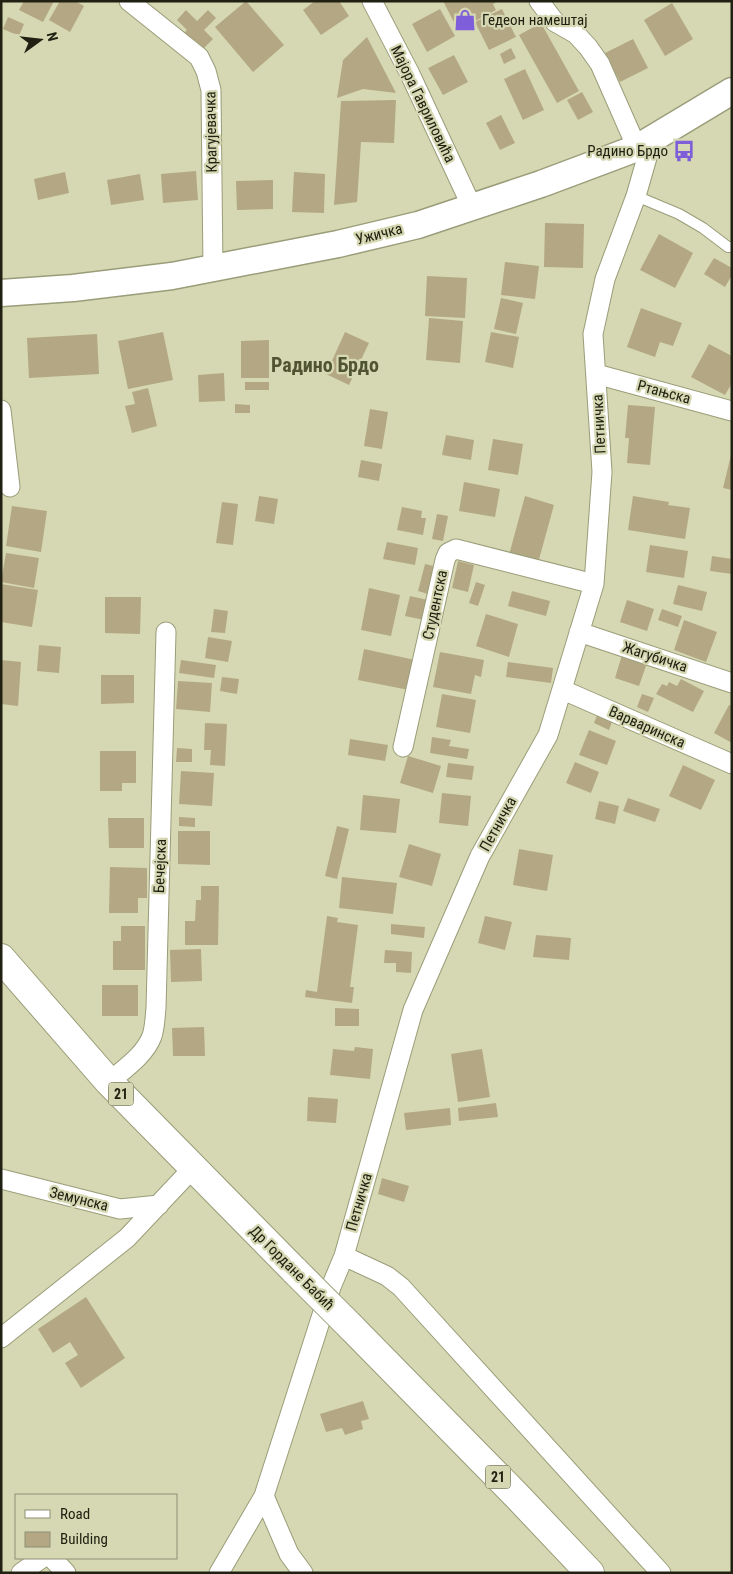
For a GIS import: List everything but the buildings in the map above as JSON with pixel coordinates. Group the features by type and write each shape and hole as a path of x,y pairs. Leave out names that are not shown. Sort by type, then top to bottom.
{"main road":[{"name":"Ужичка","path":"1,293 121,283 213,269 418,225 541,184 644,144 732,91"},
{"name":"Др Гордане Бабић","path":"1,958 109,1082 518,1497 590,1573"}],"street":[{"name":"Крагујевачка","path":"129,1 199,57 206,71 211,90 213,269"},
{"name":"Мајора Гавриловића","path":"372,1 410,74 472,207"},
{"path":"539,1 555,22 576,34 600,64 644,144"},
{"name":"Петничка","path":"218,1573 264,1496 331,1287 344,1256 413,1010 480,856 548,735 563,690 594,584 602,472 592,334 605,279 636,196 644,144"},
{"name":"Ртањска","path":"596,374 732,410"},
{"path":"1,410 10,487"},
{"name":"Студентска","path":"403,747 448,553 456,549 594,584"},
{"name":"Бечејска","path":"109,1082 136,1059 149,1042 152,1035 156,1008 166,632"},
{"name":"Жагубичка","path":"579,632 732,682"},
{"name":"Варваринска","path":"563,690 732,764"},
{"path":"1,1338 127,1238 193,1168"},
{"name":"Земунска","path":"1,1179 120,1209 158,1205"},
{"path":"344,1256 387,1276 401,1288 661,1573"},
{"path":"264,1496 289,1554 303,1573"},
{"path":"21,1573 41,1559"},
{"path":"53,1559 66,1573"}],"lane":[{"path":"636,196 679,214 703,228 728,247 732,247"}],"place":[{"name":"Гедеон намештај","path":"465,20"},
{"name":"Радино Брдо","path":"684,151"}],"district":[{"name":"Радино Брдо","path":"325,365"}]}
